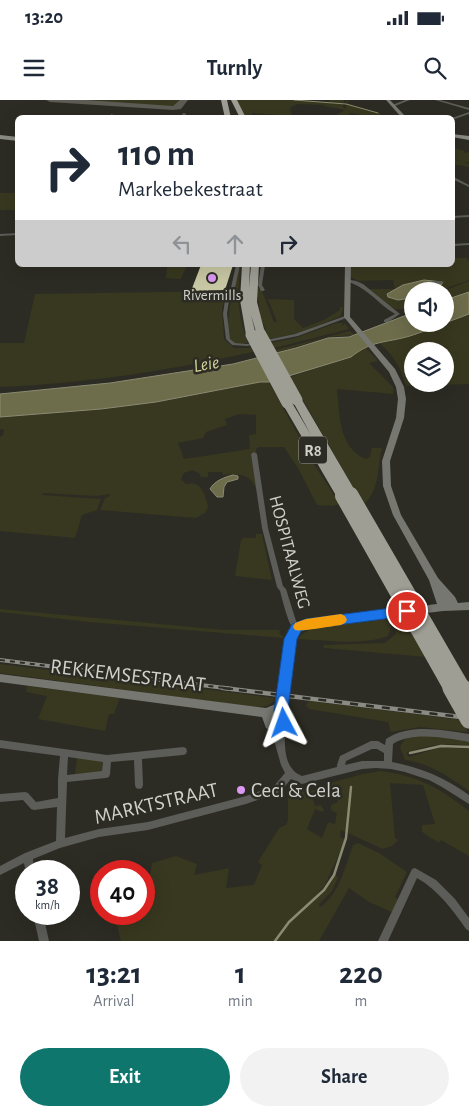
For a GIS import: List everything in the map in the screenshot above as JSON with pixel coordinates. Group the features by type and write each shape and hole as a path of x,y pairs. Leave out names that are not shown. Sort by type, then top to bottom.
{"highway":[{"path":"218,109 220,100"},
{"path":"224,100 227,115"},
{"path":"232,100 234,115"},
{"path":"232,100 241,115"},
{"name":"R8","path":"246,267 243,291 247,322 346,495 469,720"},
{"name":"R8","path":"255,267 252,302 255,334"},
{"name":"R8","path":"346,495 469,698"}],"main road":[{"path":"455,136 469,138"},
{"path":"0,137 15,139"}],"street":[{"path":"388,100 402,115"},
{"path":"394,106 408,100"},
{"path":"437,100 469,109"},
{"path":"455,118 469,114"},
{"path":"455,178 469,186"},
{"path":"455,183 462,182"},
{"path":"455,217 469,216"},
{"path":"0,235 15,234"},
{"path":"455,245 469,244"},
{"path":"238,267 232,292 227,300 225,314 228,339 234,344 247,345 296,335 347,317"},
{"path":"262,267 260,285 263,290"},
{"path":"348,267 347,317 380,355 395,376 402,399 397,427 386,461 387,486 398,515 450,605"},
{"path":"347,280 358,283 381,303 398,314 386,321"},
{"name":"HOSPITAALWEG","path":"254,454 258,489 269,545 280,587 283,589 292,622 297,628"},
{"path":"469,600 450,605 306,624 297,628 290,639 281,711 285,716 284,723 273,721 284,765 289,774 302,780 361,765 388,764 401,766 440,781 469,800"},
{"path":"450,605 469,606"},
{"name":"REKKEMSESTRAAT","path":"0,678 251,711 273,721"},
{"path":"388,764 388,750 392,739 402,735 436,734 469,738"},
{"path":"0,744 108,759 183,751"},
{"path":"342,770 341,765 344,759 371,745 378,744 388,750"},
{"path":"60,844 64,753"},
{"path":"138,756 139,786"},
{"path":"62,779 106,774 108,759"},
{"name":"MARKTSTRAAT","path":"0,871 28,856 60,844 108,832 148,826 246,800 277,789 289,774"},
{"path":"0,798 24,796 34,806 62,802"},
{"path":"28,856 29,860"},
{"path":"383,941 415,872 444,892 469,926"},
{"path":"40,925 44,941"}],"shaded area":[{"path":"65,100 181,100 177,105 170,107"},
{"path":"236,100 305,100 328,103 330,100 344,100 343,107 346,109 346,102 350,100 347,103 382,114 362,115 351,113 350,115 336,115 345,110 325,105 297,104 290,108 292,115 252,113 252,115 245,115"},
{"path":"455,148 465,151 464,153 469,152 469,162 464,162 469,164 469,167 455,164 455,160 460,161 455,159"},
{"path":"0,193 15,193 15,210 0,210"},
{"path":"455,258 467,258 469,262 469,280 454,286 454,282 428,282 424,280 404,282 404,288 387,294 392,299 404,298 404,309 389,306 369,289 395,289 393,280 359,281 351,277 351,267 455,267"},
{"path":"167,267 186,267 181,279 166,278"},
{"path":"239,267 241,267 240,313 248,343 235,343 229,336 230,305"},
{"path":"424,280 442,282 416,282"},
{"path":"469,281 469,292 454,297 454,287"},
{"path":"403,285 404,299 398,300 388,297 387,294"},
{"path":"257,287 262,291 274,322 277,322 268,299 294,300 294,319 303,328 324,320 340,310 340,307 343,307 341,316 299,333 269,339 260,315"},
{"path":"227,292 222,309 224,339 234,348 251,348 253,352 127,375 64,383 0,387 0,343 24,343 35,294"},
{"path":"469,292 469,314 454,320 454,297"},
{"path":"469,314 469,384 454,384 454,342 404,342 404,380 396,362 378,342 412,336 422,332 454,332 454,320"},
{"name":"Leie","path":"404,316 404,332 421,332 379,343 351,357 269,382 260,382 156,402 101,409 0,417 0,394 110,383 233,364 328,338 349,337"},
{"path":"337,323 343,323 341,327 345,323 349,329 274,348 271,343 295,338"},
{"path":"350,331 355,335 327,337 276,353 275,350"},
{"path":"365,347 378,361 369,363 393,387 394,394 337,389 342,429 350,446 365,459 370,457 372,448 382,448 375,486 363,505 290,377 351,357"},
{"path":"260,382 269,382 315,466 340,504 333,506 317,505 298,468 284,447 259,447 256,449 265,521 261,521 257,492 250,480 235,474 223,475 222,472 208,472 208,477 201,477 199,473 192,470 184,473 181,479 186,484 194,484 200,487 206,497 208,507 205,513 196,518 100,510 105,498 110,496 110,494 96,496 43,493 42,495 101,499 97,510 82,515 75,538 0,531 0,437 3,435 4,430 0,429 0,417 101,409 156,402","holes":["239,414 256,415 256,434 249,435 250,449 184,459 178,443 203,438 206,432 227,425 225,419"]},
{"path":"233,475 238,476 238,479 227,482 224,487 223,497 217,497 210,489 212,486 220,480"},
{"path":"256,534 262,534 272,580 235,576 241,540 243,538 256,538"},
{"path":"0,609 224,630 280,630 279,633 284,638 89,622 0,612"},
{"path":"384,617 385,620 388,619 391,627 388,636 378,639 343,642 298,639 304,633 325,624"},
{"path":"404,617 426,657 324,648 323,645 385,643 396,634 394,618"},
{"path":"0,664 276,698 269,705 253,707 0,673"},
{"path":"27,686 120,698 114,714 109,714 105,731 38,719 47,696 26,692"},
{"path":"309,701 462,720 468,732 420,727 391,732 388,722 309,709 306,705"},
{"path":"427,735 469,740 469,746 437,745 406,753 409,757 442,747 469,749 469,791 431,767 405,760 400,747 406,737"},
{"path":"77,758 102,760 103,770 101,772 75,774"},
{"path":"381,771 406,776 428,784 469,811 469,856 441,840 439,843 422,832 422,825 435,824 423,785 390,783 395,838 398,840 392,846 383,849 341,830 340,837 344,839 344,843 325,885 315,896 316,898 329,885 335,874 338,878 332,891 319,904 320,907 332,895 337,887 353,845 358,843 379,853 407,872 395,897 400,901 394,913 369,902 349,888 319,941 121,941 117,925 155,925 155,862 176,856 197,864 194,875 229,868 226,888 254,885 262,865 258,862 279,828 286,825 288,820 288,793 315,790 316,792 311,793 315,806 321,805 324,810 323,812 315,809 307,829 322,838 328,822 335,824 337,813 331,810 331,805 338,802 330,783"}],"building":[{"name":"Rivermills","path":"200,267 232,267 225,290 191,291"}],"waterway":[{"path":"294,100 346,104 378,113"},
{"path":"410,753 441,746 469,747"},
{"path":"275,941 289,922 324,890 334,875 346,838 351,787"}],"taxiway":[{"path":"50,100 173,108 178,107 184,100"}],"railway":[{"path":"0,660 233,689"},
{"path":"223,688 469,718"}],"slow traffic":[{"path":"299,627 306,624 341,620"}],"place":[{"name":"Rivermills","path":"212,278"},
{"name":"Ceci & Cela","path":"241,790"}],"route":[{"path":"284,723 285,716 281,711 290,639 297,628 306,624 407,611"}]}
